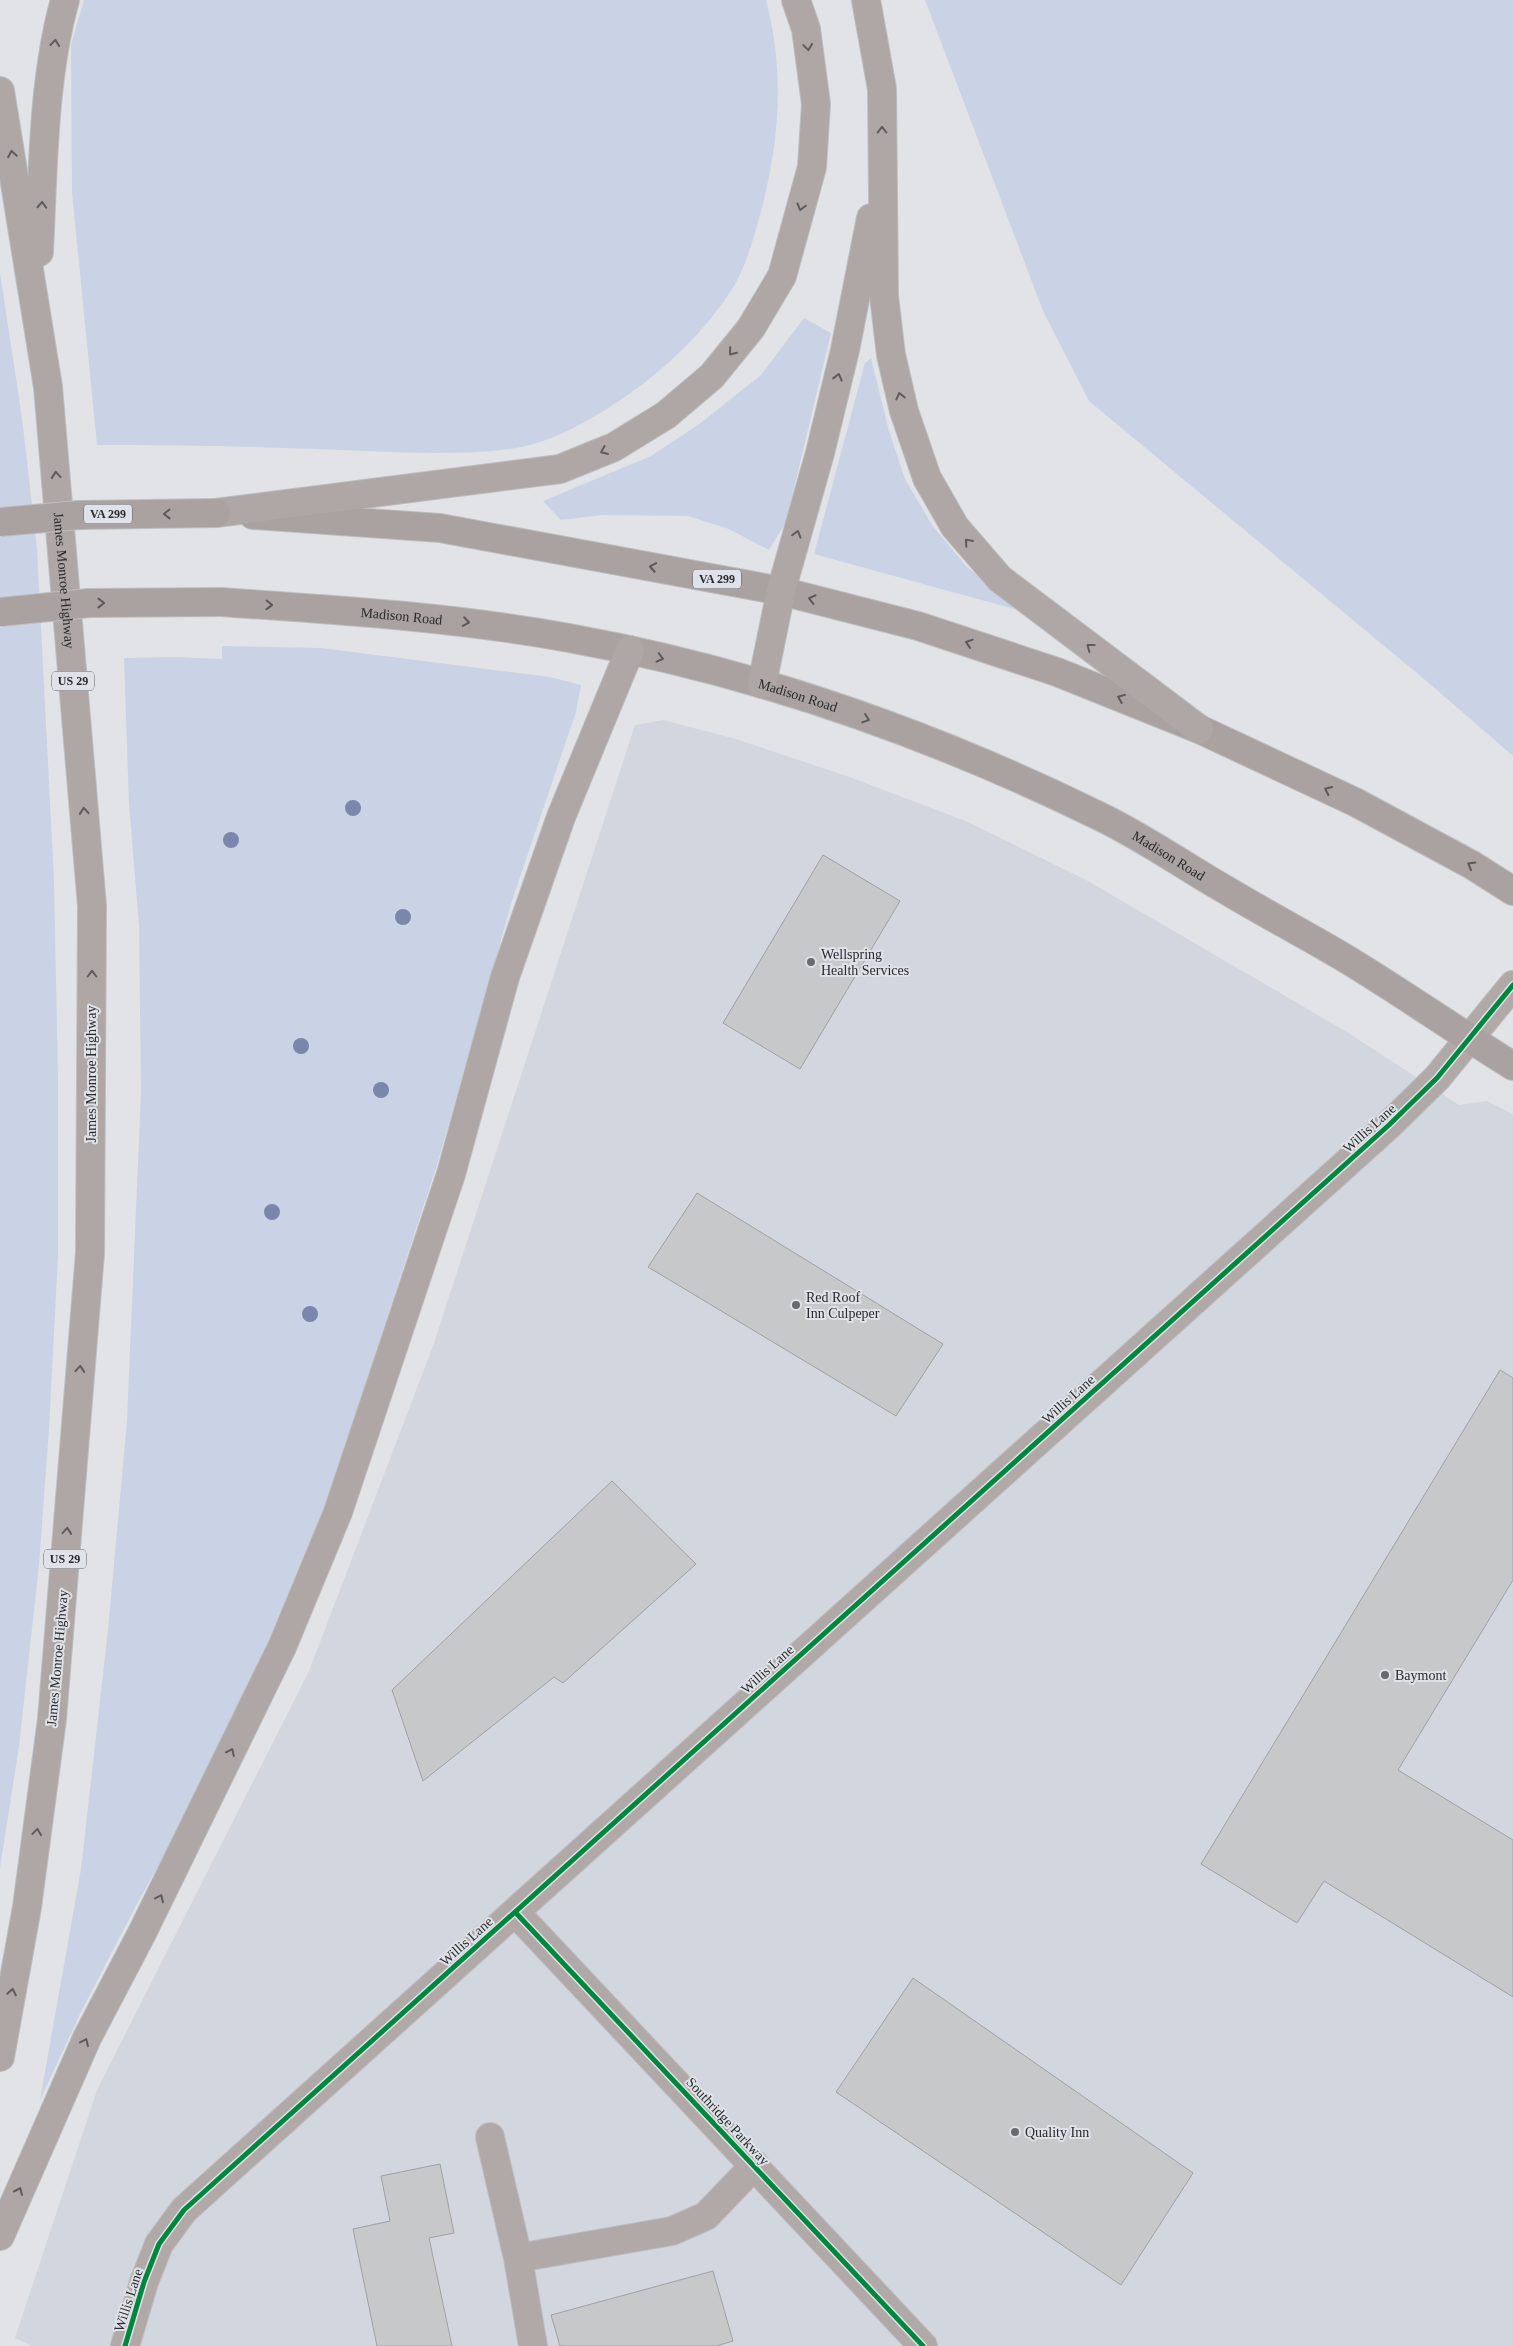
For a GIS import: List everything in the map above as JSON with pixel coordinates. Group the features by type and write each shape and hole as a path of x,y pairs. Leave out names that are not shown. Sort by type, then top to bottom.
{"highway":[{"path":"36,306 46,128 57,28 65,0"},
{"path":"216,513 560,469 614,447 666,415 712,376 751,328 782,276 812,167 816,104 806,29 796,0"},
{"path":"866,0 882,89 884,296 891,355 904,412 932,486 955,527 1000,579 1199,729"},
{"name":"James Monroe Highway","path":"0,91 48,387 92,906 90,1252 52,1719 27,1907 0,2057"},
{"path":"762,684 781,591 820,452 845,350 882,165"},
{"path":"0,2236 87,2038 142,1933 282,1647 338,1512 451,1174 505,977 561,816 630,650"}],"main road":[{"name":"VA 299","path":"0,522 79,515 216,513 440,528 781,591 927,629 1057,672 1199,729"},
{"name":"Madison Road","path":"0,612 89,603 221,602 310,606 463,621 568,638 630,650 762,684 896,729 1006,773 1103,818 1347,959 1513,1066"},
{"path":"1199,729 1355,802 1472,865 1513,891"}],"street":[{"name":"Willis Lane","path":"125,2346 144,2282 159,2244 184,2210 1389,1125 1426,1090 1513,985"},
{"name":"Southridge Parkway","path":"515,1912 922,2346"},
{"path":"490,2137 518,2258 533,2346"},
{"path":"518,2258 672,2231 706,2216 755,2166"}],"shaded area":[{"path":"84,0 766,0 772,28 778,85 775,141 765,198 745,264 723,303 697,335 668,364 607,409 581,424 553,437 525,446 462,453 437,453 234,446 97,445 72,192 71,45"},
{"path":"925,0 1513,0 1513,756 1430,684 1089,401 1043,311"},
{"path":"0,273 22,418 37,549 54,880 58,1080 58,1256 49,1429 39,1565 19,1746 0,1868"},
{"path":"804,318 831,333 786,522 769,550 729,529 688,516 603,515 561,520 543,501 651,456 698,425 761,375"},
{"path":"871,358 889,431 905,479 932,525 966,566 1022,611 814,554 865,363"},
{"path":"222,646 321,648 550,677 581,685 576,712 512,901 437,1165 328,1497 237,1716 196,1799 139,1900 80,2014 40,2100 81,1869 108,1630 127,1421 141,1091 139,926 129,804 124,658 176,657 222,659"},
{"path":"663,720 736,739 847,776 968,822 1088,881 1347,1032 1459,1105 1487,1101 1513,1114 1513,2346 32,2346 15,2338 97,2090 309,1671 433,1346 635,725"}],"building":[{"name":"Wellspring Health Services","path":"823,855 900,901 800,1069 723,1023"},
{"name":"Red Roof Inn Culpeper","path":"697,1193 943,1344 896,1416 648,1267"},
{"name":"Baymont","path":"1500,1370 1513,1378 1513,1580 1398,1770 1513,1840 1513,1997 1324,1881 1297,1923 1201,1864"},
{"path":"612,1481 696,1564 563,1683 554,1677 423,1781 392,1690"},
{"name":"Quality Inn","path":"913,1978 1193,2173 1121,2285 836,2092"},
{"path":"440,2164 454,2233 429,2238 452,2346 377,2346 353,2229 390,2221 381,2176"},
{"path":"713,2271 733,2341 716,2346 560,2346 551,2315"}],"cycle path":[{"path":"125,2346 144,2282 159,2244 184,2210 1389,1125 1437,1078 1513,985"},
{"path":"515,1912 923,2346"}],"place":[{"name":"Wellspring Health Services","path":"811,962"},
{"name":"Red Roof Inn Culpeper","path":"796,1305"},
{"name":"Baymont","path":"1385,1675"},
{"name":"Quality Inn","path":"1015,2132"}]}
